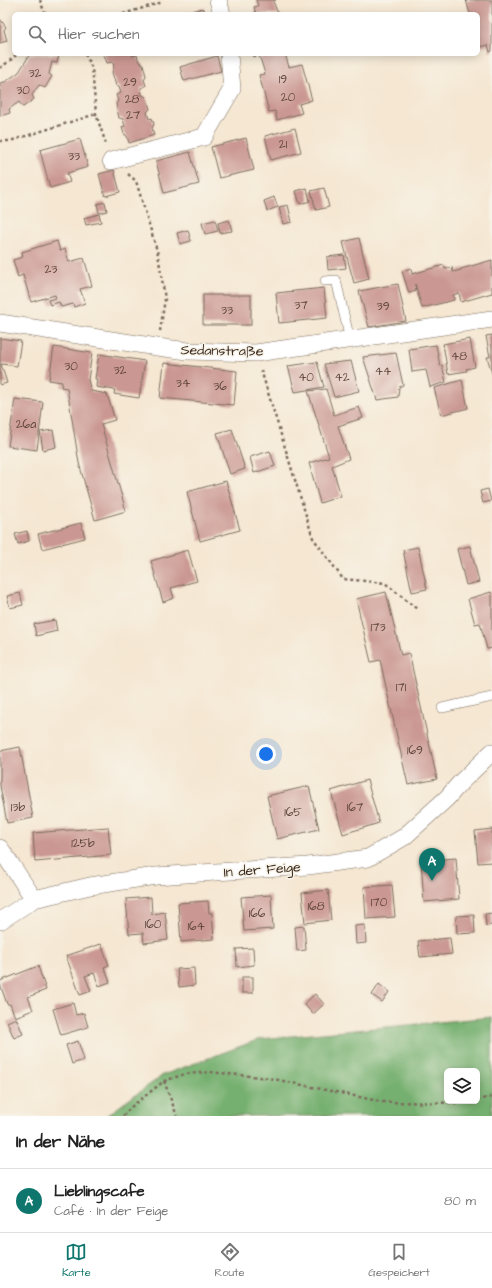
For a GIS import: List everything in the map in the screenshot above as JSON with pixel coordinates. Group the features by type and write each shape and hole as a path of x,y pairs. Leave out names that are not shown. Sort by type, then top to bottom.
{"street":[{"path":"218,0 221,12"},
{"path":"111,161 204,137 232,88 229,56"},
{"name":"Sedanstraße","path":"0,323 157,347 256,353 492,319"},
{"name":"In der Feige","path":"0,921 34,900 90,886 156,876 308,866 368,858 404,837 447,798 492,752"},
{"path":"0,848 34,900"}],"lane":[{"path":"325,281 336,280 350,340"},
{"path":"442,708 492,697"}],"path":[{"path":"40,0 44,12"},
{"path":"130,12 163,2"},
{"path":"0,68 15,56"},
{"path":"86,56 92,68 96,114 111,161 136,181 158,254 165,299 157,347"},
{"path":"0,141 10,141 96,114"},
{"path":"256,353 313,538 343,579 385,583 417,609"},
{"path":"123,1116 131,1107 164,1081 185,1074 210,1072 269,1078 383,1102 444,1103"},
{"path":"164,1081 177,1116"},
{"path":"480,1099 492,1097"}],"green space":[{"path":"492,1017 492,1116 106,1116 163,1075 260,1039"}],"building":[{"path":"256,0 276,0 273,1 277,12 255,12 254,7 258,6"},
{"path":"466,0 492,0 492,51 490,52 488,45 480,47 480,12 469,12"},
{"path":"203,8 204,12 189,12"},
{"path":"0,19 6,27 4,30 7,41 0,43"},
{"path":"29,56 59,56 57,63 52,62 49,74 52,76 45,88 39,85 32,95 34,99 23,107 19,102 9,109 10,113 0,116 0,83 5,82 19,72"},
{"path":"104,56 137,56 139,62 143,64 146,76 144,79 146,86 141,88 142,95 146,97 150,109 147,112 149,119 152,118 154,124 152,128 154,135 129,143 122,127 125,126 123,119 119,118 116,104 118,101 116,95 121,93 119,87 116,86 112,72 114,68 113,62 107,63"},
{"path":"217,56 221,71 184,81 180,67"},
{"path":"259,56 286,56 289,67 302,64 312,100 299,104 302,113 277,120 275,111 269,112 259,75 265,74"},
{"path":"295,128 301,152 271,160 265,136"},
{"path":"246,138 254,170 219,178 211,147"},
{"path":"80,139 88,167 67,173 70,182 50,188 40,150"},
{"path":"190,152 199,184 164,193 156,161"},
{"path":"114,170 120,192 105,196 99,174"},
{"path":"307,188 310,201 300,204 296,191"},
{"path":"324,188 329,207 316,210 311,191"},
{"path":"274,197 278,207 267,211 264,201"},
{"path":"105,202 107,211 99,213 97,204"},
{"path":"288,205 292,222 283,224 279,207"},
{"path":"99,214 101,222 86,225 84,218"},
{"path":"215,220 218,231 205,234 202,223"},
{"path":"229,220 232,231 220,233 218,223"},
{"path":"188,230 191,241 180,244 177,233"},
{"path":"359,238 369,279 354,283 343,242"},
{"path":"57,241 60,251 65,249 69,262 84,258 92,286 80,289 85,303 74,307 73,304 61,307 59,302 50,305 48,300 56,298 55,295 31,302 23,275 18,277 13,260 23,257 22,252"},
{"path":"344,255 346,268 328,270 327,257"},
{"path":"492,260 492,293 461,302 459,293 453,295 454,300 422,308 415,284 416,291 409,293 402,271 411,268 412,274 444,265 445,269 452,267 453,272"},
{"path":"398,284 406,321 369,327 359,291"},
{"path":"324,288 327,318 279,323 276,293"},
{"path":"203,295 251,295 251,325 203,325"},
{"path":"492,335 492,373 487,357 490,357 486,336"},
{"path":"0,338 21,341 17,366 1,364 7,383 0,385"},
{"path":"470,339 475,367 466,369 467,371 448,374 443,344"},
{"path":"436,345 440,366 442,365 446,382 430,387 426,370 412,372 409,349"},
{"path":"54,347 92,353 88,380 91,391 107,394 115,420 101,424 126,511 95,520 79,463 67,388 61,387 62,382 49,380"},
{"path":"396,353 403,385 399,387 398,397 377,400 363,357"},
{"path":"99,354 145,361 139,398 114,394 115,390 96,387 97,379 95,379"},
{"path":"351,361 359,391 334,397 324,364"},
{"path":"317,362 324,387 295,392 288,366"},
{"path":"164,363 237,371 234,405 160,398"},
{"path":"462,380 468,408 441,415 434,388"},
{"path":"326,389 334,415 359,407 363,418 338,426 349,459 332,466 341,496 320,503 309,463 329,457 308,391"},
{"path":"15,399 43,402 37,450 8,446"},
{"path":"232,429 245,469 230,474 217,433"},
{"path":"53,430 56,447 43,450 40,432"},
{"path":"270,451 275,466 254,473 250,457"},
{"path":"226,481 240,530 200,541 187,492"},
{"path":"488,489 491,501 483,503 480,491"},
{"path":"81,523 85,538 42,549 38,534"},
{"path":"27,531 29,541 18,544 15,534"},
{"path":"470,546 479,582 466,585 457,549"},
{"path":"418,547 427,589 412,592 403,550"},
{"path":"188,550 197,581 171,588 174,598 163,602 151,561"},
{"path":"386,592 401,655 409,653 437,779 408,785 380,660 371,662 356,599"},
{"path":"491,592 492,648 487,649 480,623 475,624 468,599"},
{"path":"20,593 23,605 10,608 7,596"},
{"path":"55,620 57,631 36,636 34,624"},
{"path":"20,747 33,818 7,823 0,786 0,751"},
{"path":"367,780 379,823 343,834 331,791"},
{"path":"309,786 319,829 277,839 267,796"},
{"path":"108,827 111,855 35,862 33,833"},
{"path":"492,829 492,862 478,863 475,831"},
{"path":"456,858 459,899 424,902 421,861"},
{"path":"392,885 395,917 366,919 364,887"},
{"path":"328,890 331,920 305,923 302,893"},
{"path":"271,895 273,929 244,931 241,897"},
{"path":"151,897 152,914 165,912 168,940 144,943 143,933 129,934 126,899"},
{"path":"208,901 209,913 212,913 214,939 181,942 178,903"},
{"path":"492,913 492,925 486,926 485,914"},
{"path":"474,915 475,933 457,934 456,916"},
{"path":"365,925 366,943 356,944 355,926"},
{"path":"304,926 306,950 297,951 295,927"},
{"path":"450,938 452,954 420,957 418,941"},
{"path":"101,944 109,965 104,967 110,982 99,986 94,973 85,976 91,991 80,995 66,956"},
{"path":"253,948 254,965 237,967 236,949"},
{"path":"38,966 46,990 28,997 33,1010 15,1017 10,1004 7,1004 0,981"},
{"path":"194,968 195,985 179,987 177,969"},
{"path":"242,977 253,977 253,993 242,993"},
{"path":"379,984 389,992 382,1002 372,995"},
{"path":"315,994 324,1004 313,1014 304,1004"},
{"path":"73,1003 76,1015 84,1013 88,1027 61,1035 53,1009"},
{"path":"16,1018 23,1034 14,1038 7,1022"},
{"path":"78,1041 84,1060 72,1064 66,1045"}],"place":[{"name":"Lieblingscafe","path":"432,881"}]}
